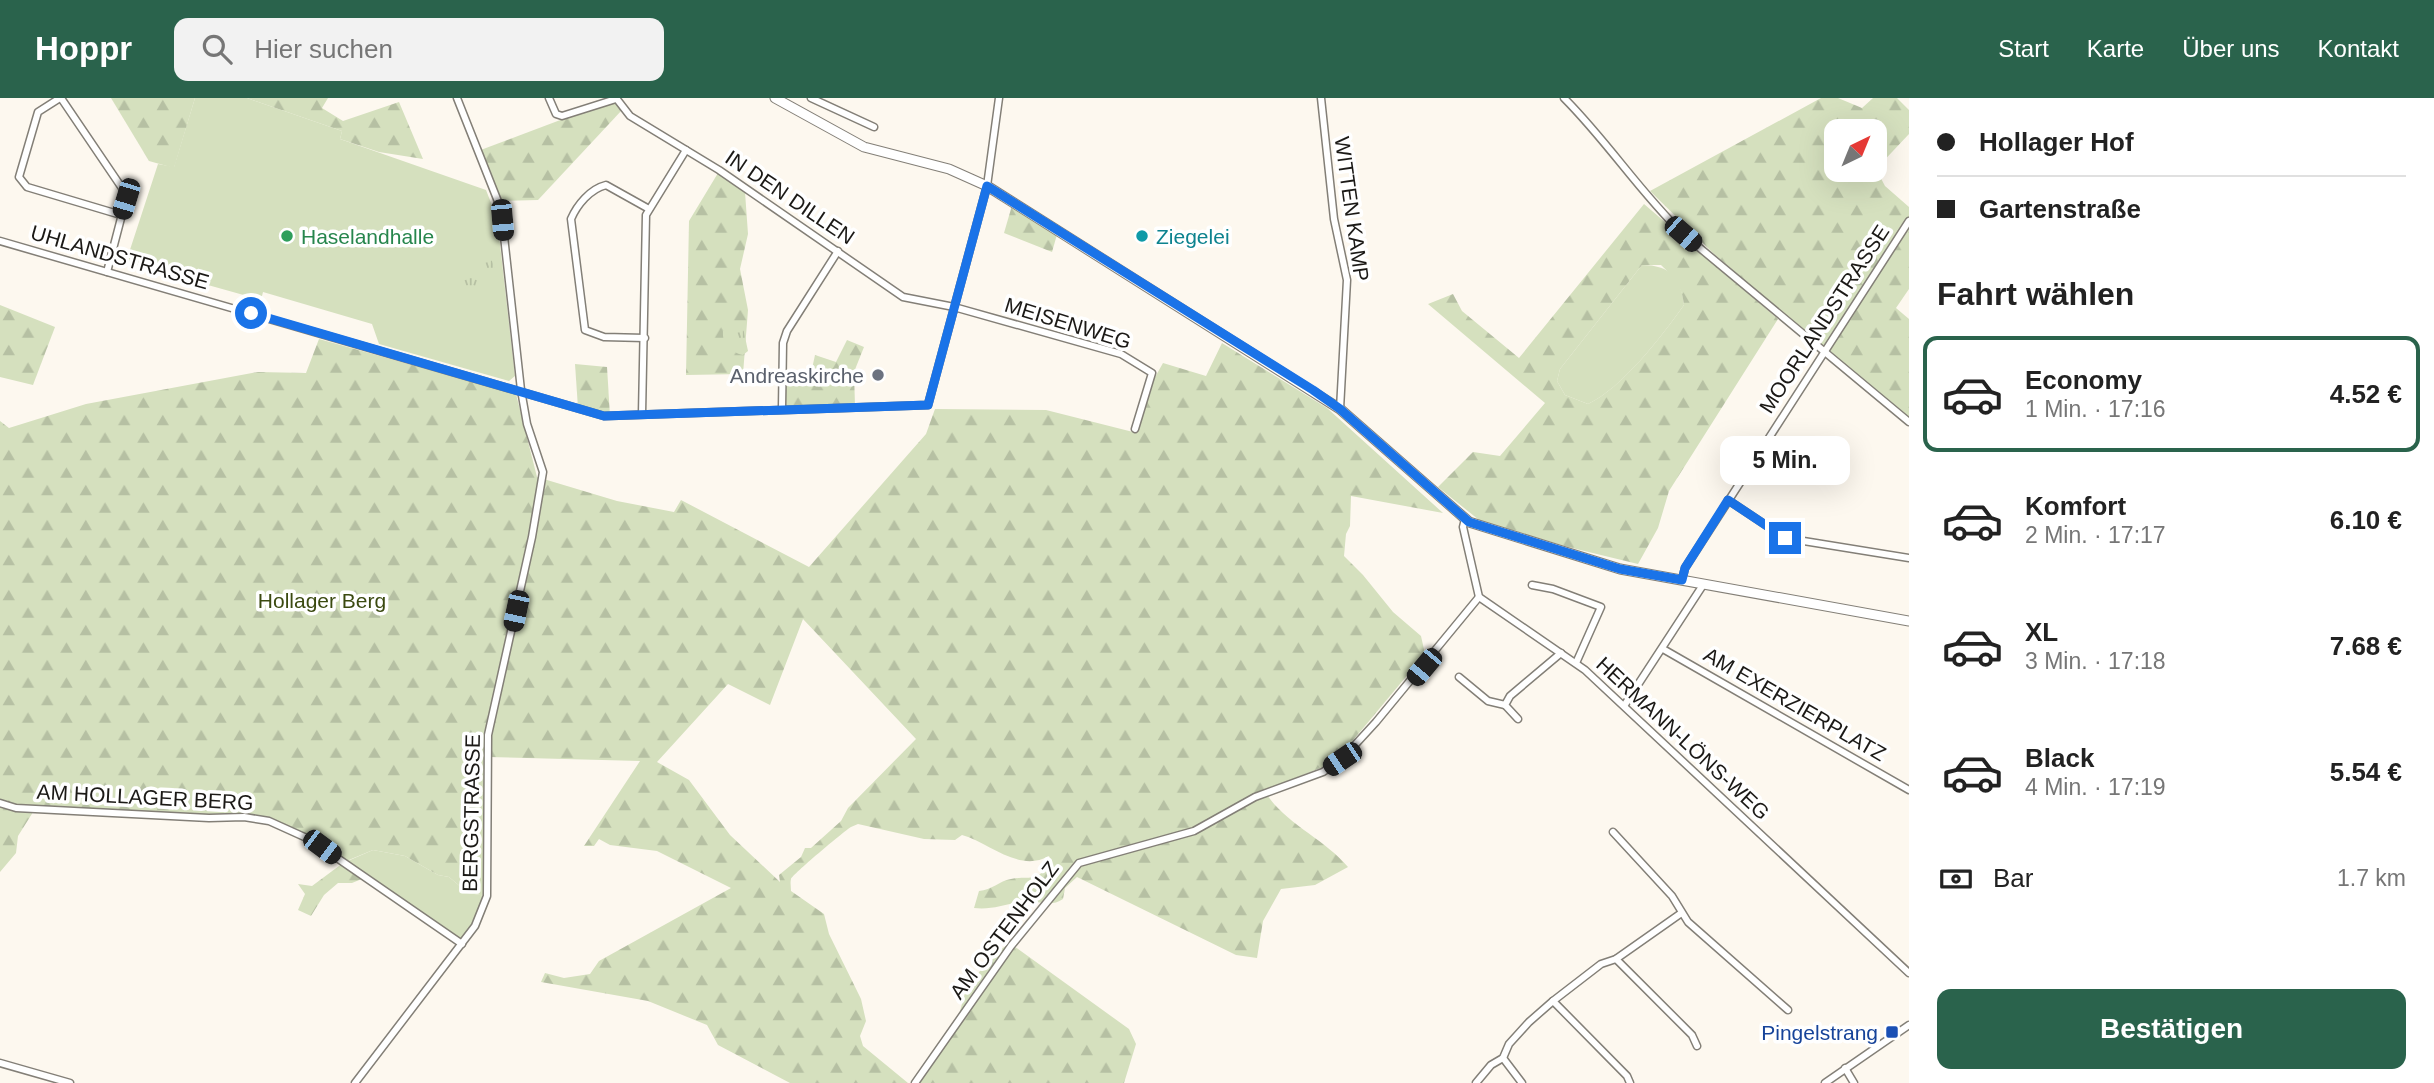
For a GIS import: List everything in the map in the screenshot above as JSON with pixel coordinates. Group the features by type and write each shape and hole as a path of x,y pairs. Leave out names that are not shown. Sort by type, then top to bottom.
{"main road":[{"path":"775,98 864,147 949,169 987,186 1340,409 1465,519 1496,533 1609,566 1909,621"}],"street":[{"path":"107,272 126,199 122,188 60,98 38,112 19,177 27,187 121,215"},
{"name":"BERGSTRASSE","path":"355,1083 462,944 484,911 488,896 488,735 532,537 543,472 527,424 521,390 501,209 457,98"},
{"path":"549,98 556,114 562,116 616,99"},
{"path":"811,98 874,127"},
{"path":"954,307 987,186 999,98"},
{"name":"WITTEN KAMP","path":"1321,98 1334,219 1347,280 1340,409"},
{"path":"1564,98 1598,134 1651,202 1704,252 1909,422"},
{"name":"IN DEN DILLEN","path":"616,99 630,116 686,149 903,297 954,307"},
{"path":"642,414 646,215 686,149"},
{"path":"645,338 604,337 585,330 571,219 577,207 598,187 606,185 649,209"},
{"name":"MOORLANDSTRASSE","path":"1682,580 1685,568 1909,221"},
{"name":"UHLANDSTRASSE","path":"0,241 604,416 928,405 954,307"},
{"path":"782,408 783,343 787,331 838,251"},
{"name":"MEISENWEG","path":"954,307 1121,354 1147,368 1152,373 1135,429"},
{"path":"1728,500 1785,538 1909,558"},
{"path":"1465,519 1463,527 1479,597"},
{"path":"1624,706 1703,584"},
{"path":"1532,585 1553,589 1601,607 1576,663"},
{"name":"HERMANN-LÖNS-WEG","path":"1479,597 1576,663 1909,973"},
{"name":"AM OSTENHOLZ","path":"915,1083 1011,946 1079,863 1194,831 1255,797 1333,766 1376,722 1479,597"},
{"name":"AM EXERZIERPLATZ","path":"1663,649 1909,790"},
{"path":"1505,705 1510,696 1562,653"},
{"path":"1459,677 1488,701 1505,705 1518,719"},
{"name":"AM HOLLAGER BERG","path":"0,803 16,808 209,818 244,817 269,821 322,847 462,944"},
{"path":"1613,832 1672,896 1680,914 1709,944 1788,1010"},
{"path":"1476,1083 1491,1065 1503,1058 1509,1044 1553,1001 1601,964 1616,960 1680,914"},
{"path":"1616,960 1692,1035 1697,1046"},
{"path":"1553,1001 1627,1076 1630,1083"},
{"path":"1825,1083 1909,1025"},
{"path":"1503,1058 1522,1083"},
{"path":"0,1063 70,1083"},
{"path":"1845,1068 1854,1083"}],"green space":[{"path":"111,98 195,98 174,168 149,161"},
{"path":"195,98 247,98 342,131 340,139 486,190 497,218 515,376 509,381 379,344 372,324 263,292 261,300 126,262 158,164 174,167"},
{"path":"247,98 328,98 322,108 343,121 399,102 423,159 379,152 340,139 342,131"},
{"path":"1821,98 1838,98 1862,108 1873,98 1897,98 1909,110 1909,134 1887,157 1887,119 1824,119 1824,182 1883,182 1909,207 1909,289 1896,308 1909,319 1909,422 1713,253 1650,191"},
{"path":"616,99 622,110 538,200 498,201 478,151"},
{"path":"718,173 745,192 748,234 740,269 748,310 743,374 686,375 689,221"},
{"path":"1013,202 1058,231 1052,252 1004,233"},
{"path":"1644,204 1778,319 1669,491 1658,528 1638,564 1568,547 1479,520 1438,487 1473,452 1500,456 1545,403 1428,304 1453,294 1462,311 1519,358","holes":["1642,265 1661,265 1680,287 1684,305 1628,374 1601,396 1588,404 1565,395 1557,381 1560,369"]},
{"path":"491,258 498,279 484,291 455,282"},
{"path":"1642,265 1660,267 1672,275 1680,287 1684,305 1628,374 1601,396 1588,404 1565,395 1557,381 1560,369"},
{"path":"0,305 55,327 33,385 0,377"},
{"path":"736,322 742,323 748,351 743,355 731,350 724,340 723,331"},
{"name":"Hollager Berg","path":"319,339 516,394 537,477 617,501 674,512 681,500 809,567 926,434 935,409 1046,410 1137,433 1154,379 1163,363 1206,376 1222,343 1327,408 1443,513 1351,496 1350,526 1346,534 1344,556 1393,612 1421,636 1425,654 1339,757 1323,767 1264,790 1282,812 1348,867 1315,885 1281,889 1263,921 1257,958 1236,955 1077,877 1065,888 1063,899 1058,902 1025,901 974,908 979,891 1007,880 1037,876 1051,862 1049,856 1027,861 1005,855 962,835 955,840 924,839 858,824 829,845 791,879 791,891 824,914 829,934 861,999 866,1021 860,1036 863,1046 908,1083 790,1083 718,1045 707,1025 648,1001 541,982 545,973 564,978 590,974 599,961 731,888 657,851 610,845 599,839 594,846 584,846 640,761 488,757 487,896 468,893 449,877 438,875 405,856 373,850 344,862 364,878 352,883 338,883 324,895 311,916 298,910 305,894 298,884 312,886 343,863 311,840 269,821 35,809 18,836 16,853 0,872 0,421 9,428 86,404 258,372 306,373","holes":["803,619 916,739 848,808 841,821 811,848 805,848 801,857 779,875 780,882 730,835 689,780 657,762 728,684 770,705"]},
{"path":"847,340 864,347 854,372 855,406 782,408 783,377 810,378 815,355 836,362"},
{"path":"575,364 607,367 610,416 578,408"},
{"path":"373,850 405,856 438,875 449,877 468,893 487,896 462,944 343,863"},
{"path":"1011,944 1129,1029 1136,1044 1124,1083 915,1083 957,1022 965,993 992,953"}],"place":[{"name":"Haselandhalle","path":"287,236"},
{"name":"Ziegelei","path":"1142,236"},
{"name":"Andreaskirche","path":"878,375"},
{"name":"Pingelstrang","path":"1892,1032"}],"route":[{"path":"251,313 604,416 928,405 987,186 1313,390 1340,409 1449,508 1469,522 1496,533 1620,569 1682,580 1685,568 1728,500 1785,538"}]}
